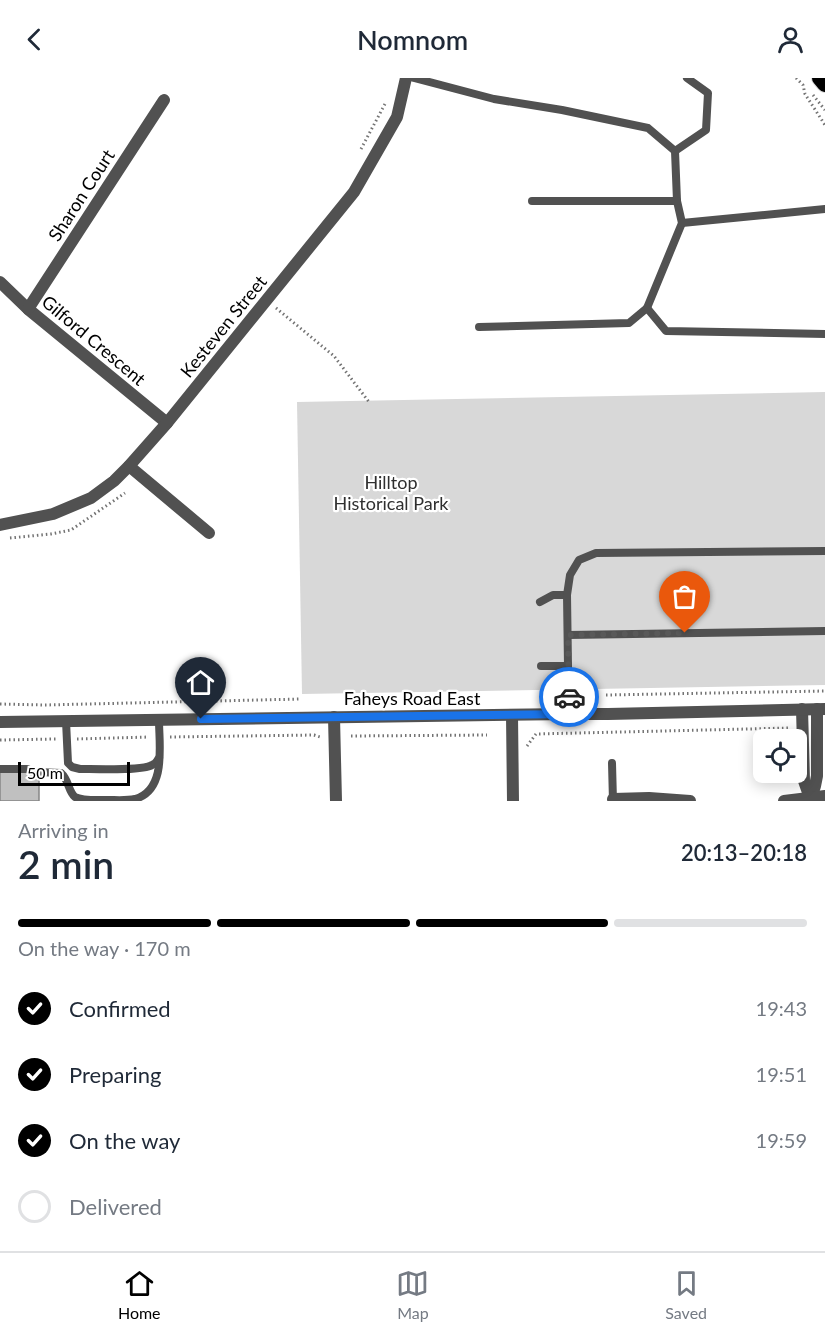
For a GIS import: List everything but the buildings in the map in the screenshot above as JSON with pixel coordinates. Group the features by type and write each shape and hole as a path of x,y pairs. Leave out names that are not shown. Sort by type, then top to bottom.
{"highway":[{"path":"820,78 825,84"}],"street":[{"name":"Kesteven Street","path":"0,525 53,514 92,498 129,466 268,301 354,192 397,117 406,78"},
{"name":"Sharon Court","path":"28,309 164,100"},
{"name":"Gilford Crescent","path":"0,282 28,309 167,423"},
{"path":"129,466 209,533"},
{"path":"811,799 817,776 821,709"},
{"name":"Faheys Road East","path":"0,722 821,709"},
{"path":"802,710 804,781 811,799"},
{"path":"512,715 513,801"},
{"path":"334,717 336,801"},
{"path":"784,801 825,796"},
{"path":"613,800 649,798 690,801"}],"lane":[{"path":"414,78 494,99 648,128 675,151 677,201 682,223 647,308 629,323 479,327"},
{"path":"675,151 706,130 708,93 687,78"},
{"path":"532,201 677,201"},
{"path":"682,223 825,209"},
{"path":"647,308 666,331 825,334"},
{"path":"570,714 567,594 570,575 579,560 596,553 825,551"},
{"path":"540,602 553,595 567,594"},
{"path":"568,635 825,631"},
{"path":"541,666 568,666"},
{"path":"0,769 61,773 77,799 138,798 155,784 159,758 159,720"},
{"path":"66,721 69,786"},
{"path":"68,763 80,769 139,768 155,764 159,758"},
{"path":"612,763 613,800"}],"path":[{"path":"796,78 825,110"},
{"path":"803,86 805,94 825,125"},
{"path":"361,151 387,99"},
{"path":"268,301 334,356 369,402"},
{"path":"606,695 825,691"},
{"path":"0,705 301,699"},
{"path":"536,734 802,727"},
{"path":"0,740 314,735 320,737 321,741"},
{"path":"351,736 487,735"}],"green space":[{"name":"Hilltop Historical Park","path":"825,392 825,685 302,694 297,402"}],"way so far":[{"path":"569,697 568,635 685,633"}],"route":[{"path":"201,719 570,714 569,697"}]}
